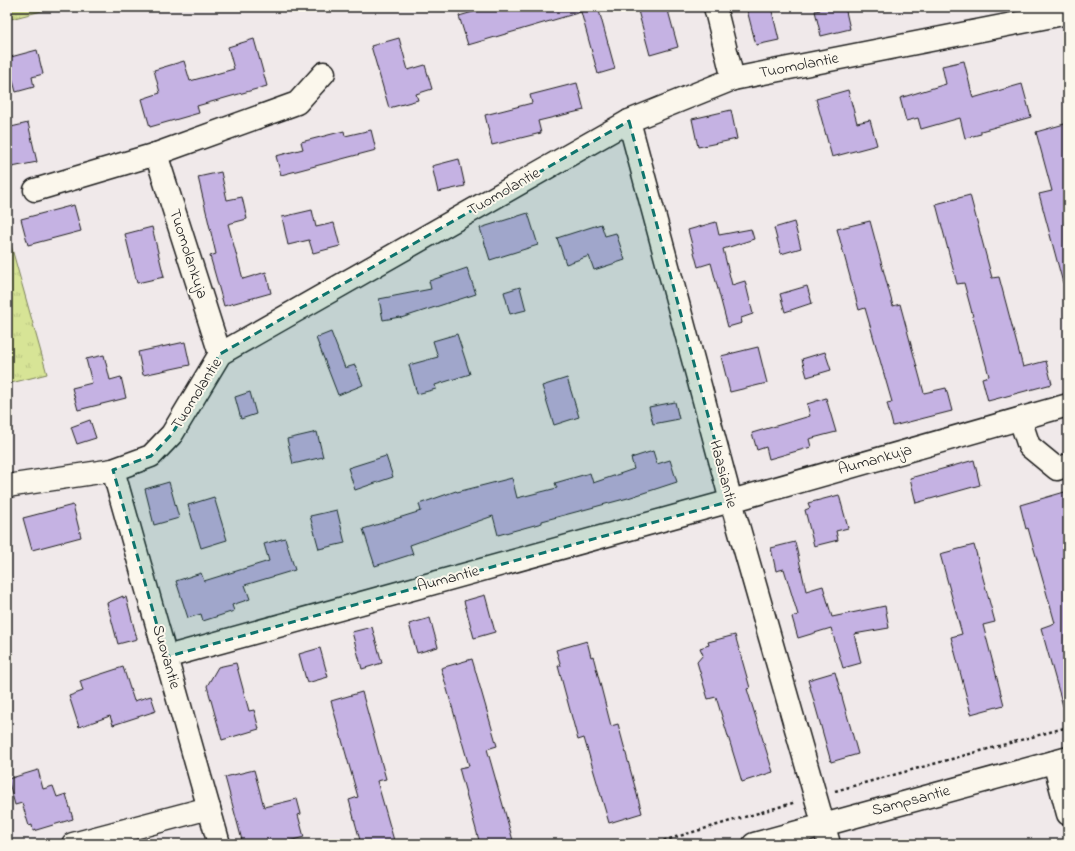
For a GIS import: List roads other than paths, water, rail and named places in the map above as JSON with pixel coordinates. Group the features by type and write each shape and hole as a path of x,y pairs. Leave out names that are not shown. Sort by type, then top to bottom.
{"street":[{"path":"715,7 733,79"},
{"name":"Tuomolantie","path":"7,486 113,470 151,456 172,434 220,354 629,121 733,79 1068,13"},
{"path":"35,190 156,154 297,103 324,73"},
{"name":"Haasiantie","path":"629,121 730,501 814,797 826,834"},
{"name":"Tuomolankuja","path":"156,154 220,354"},
{"name":"Aumankuja","path":"730,501 1068,405"},
{"path":"1020,419 1029,446 1057,468 1068,466"},
{"name":"Suovantie","path":"113,470 219,844"},
{"name":"Aumantie","path":"166,657 730,501"},
{"path":"1061,760 1068,814"},
{"name":"Sampsantie","path":"754,844 826,834 1061,760"},
{"path":"73,844 210,808"}]}
